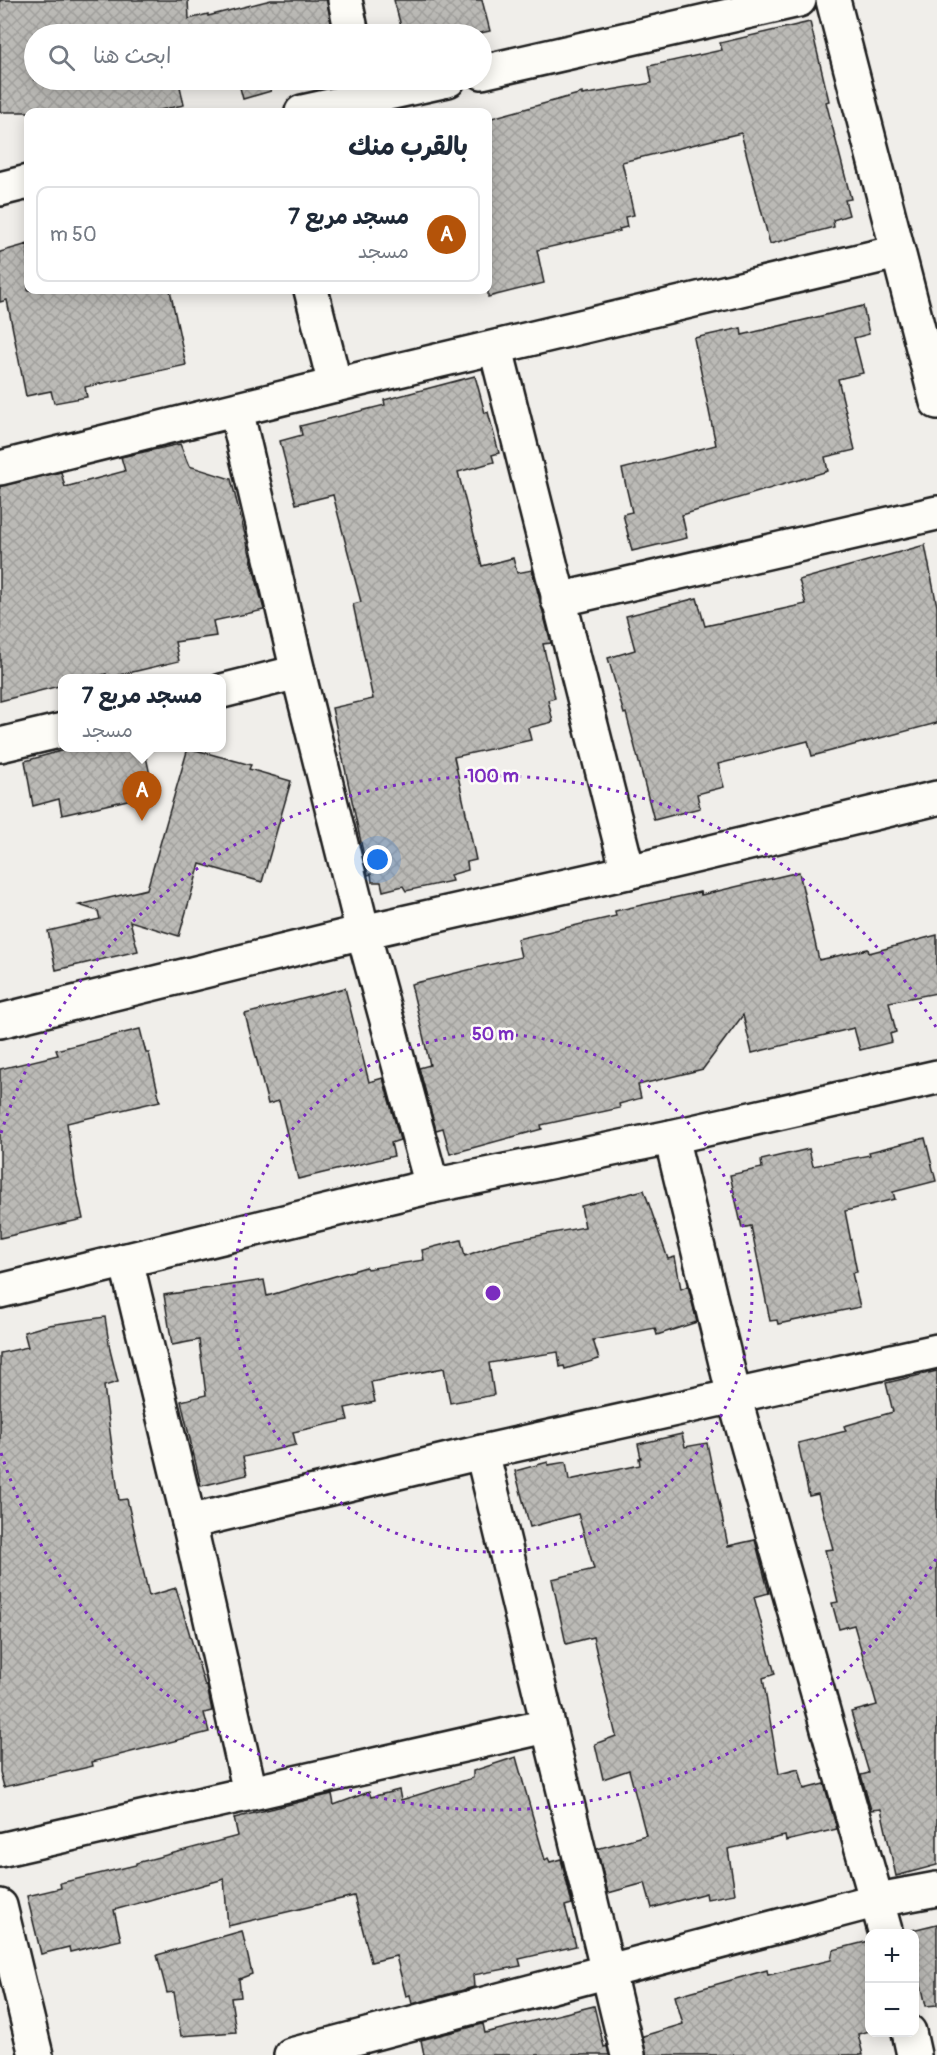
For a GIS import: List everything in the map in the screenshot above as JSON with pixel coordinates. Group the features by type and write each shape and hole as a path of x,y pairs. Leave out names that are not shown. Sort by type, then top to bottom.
{"street":[{"path":"345,0 350,24"},
{"path":"492,70 799,0"},
{"path":"833,0 937,402"},
{"path":"313,108 362,90"},
{"path":"0,189 24,183"},
{"path":"0,468 335,385 897,252"},
{"path":"313,294 335,385"},
{"path":"496,348 628,872"},
{"path":"236,410 363,932 432,1186"},
{"path":"558,600 937,513"},
{"path":"226,690 298,672"},
{"path":"0,745 58,731"},
{"path":"0,1021 363,932 628,872 937,798"},
{"path":"0,1291 432,1186 670,1137 937,1077"},
{"path":"670,1137 735,1396 885,1929"},
{"path":"126,1260 189,1522 250,1792"},
{"path":"189,1522 482,1452 937,1351"},
{"path":"482,1452 628,2055"},
{"path":"0,1851 250,1792 547,1726"},
{"path":"291,2055 878,1900 937,1889"},
{"path":"0,1906 36,2055"},
{"path":"910,2037 914,2055"}],"building":[{"path":"0,0 188,0 189,19 271,0 327,0 331,24 24,24 24,90 181,90 184,105 169,108 24,108 24,112 0,112"},
{"path":"394,0 482,0 488,24 400,24"},
{"path":"810,22 829,101 826,102 851,199 845,200 849,215 833,220 834,227 770,244 741,133 622,162 634,215 625,217 627,227 619,229 620,231 537,250 544,283 488,297 488,294 492,294 492,118 582,93 582,95 652,83 649,66 722,50 720,43"},
{"path":"241,90 271,90 271,91 243,99"},
{"path":"24,245 24,294 171,294 186,365 85,387 87,397 54,403 51,391 26,396 7,300 0,302 0,252"},
{"path":"863,306 869,334 854,338 863,373 838,379 855,450 825,457 828,471 682,515 687,538 632,551 623,514 632,512 622,469 716,445 694,338 741,328 742,335"},
{"path":"475,376 499,453 492,455 494,462 458,472 482,566 513,558 517,573 532,570 551,643 543,644 555,698 548,700 553,722 528,728 531,740 454,757 476,860 467,862 468,870 450,875 452,881 406,891 403,886 383,891 381,882 372,882 371,874 368,875 332,708 373,699 353,604 361,602 333,495 296,504 280,441 302,435 300,426 385,405 384,400"},
{"path":"180,444 189,466 231,479 264,610 213,621 216,636 175,642 179,661 124,674 58,674 58,686 0,701 0,486 61,472 65,487 125,471 121,457"},
{"path":"925,545 937,606 937,723 812,756 808,741 718,764 724,787 697,794 700,808 654,820 626,713 624,714 608,658 635,650 626,616 697,598 705,626 806,604 799,580"},
{"path":"58,752 145,752 154,794 62,815 59,799 33,806 25,761"},
{"path":"187,752 203,752 251,765 249,769 291,781 262,882 200,864 179,936 130,921 138,951 56,970 48,931 100,919 98,911 79,905 147,889"},
{"path":"799,872 819,960 868,949 869,953 937,935 937,993 889,1002 896,1032 890,1034 892,1042 860,1050 854,1028 752,1053 743,1015 703,1069 638,1085 641,1098 619,1104 620,1108 541,1125 542,1129 450,1154 443,1128 436,1130 419,1068 430,1065 411,984 521,957 517,939 616,916 615,911 700,892 701,895"},
{"path":"345,988 369,1082 383,1078 400,1140 391,1143 394,1156 298,1179 279,1101 268,1104 245,1014"},
{"path":"140,1029 146,1053 149,1053 160,1101 67,1123 83,1219 0,1238 0,1069 58,1055 56,1050"},
{"path":"925,1138 936,1181 893,1192 895,1199 845,1211 857,1272 852,1273 860,1307 778,1324 777,1320 770,1321 751,1226 742,1228 730,1175 762,1168 761,1160 809,1149 813,1166 870,1155 869,1152"},
{"path":"644,1190 668,1259 675,1257 681,1289 688,1286 697,1322 657,1335 655,1328 593,1340 599,1359 565,1369 564,1366 560,1367 558,1352 489,1363 494,1395 450,1403 444,1368 371,1382 375,1402 345,1408 348,1420 293,1432 296,1445 243,1457 247,1475 201,1486 181,1401 206,1395 199,1340 172,1345 164,1295 264,1280 267,1296 366,1267 367,1269 424,1260 422,1250 461,1240 465,1256 500,1243 585,1227 581,1206"},
{"path":"105,1317 118,1382 104,1386 119,1500 127,1499 149,1596 176,1588 205,1686 207,1686 212,1711 204,1713 209,1732 92,1762 93,1766 4,1787 0,1772 0,1353 28,1347 24,1332 49,1325"},
{"path":"937,1371 937,1865 896,1876 881,1809 871,1810 861,1775 869,1773 851,1712 877,1705 854,1625 839,1629 832,1603 838,1602 825,1550 833,1549 818,1494 809,1496 798,1443 846,1431 844,1426 893,1412 886,1383"},
{"path":"682,1434 685,1447 707,1443 728,1546 755,1540 769,1593 754,1597 775,1674 763,1678 779,1774 799,1769 804,1789 824,1784 837,1829 786,1841 785,1836 728,1849 735,1894 707,1899 706,1893 652,1908 645,1883 608,1893 597,1849 646,1835 629,1770 603,1779 595,1744 616,1736 593,1637 566,1644 552,1579 594,1569 578,1514 530,1527 515,1471 548,1462 548,1465 566,1462 569,1480 640,1465 638,1444"},
{"path":"516,1757 545,1860 548,1858 550,1862 561,1859 572,1904 565,1906 576,1946 519,1959 521,1966 473,1975 474,1987 412,2004 410,1995 406,1996 396,1956 371,1962 354,1896 228,1926 224,1879 114,1910 121,1940 70,1952 69,1947 41,1954 27,1896 61,1888 60,1883 136,1865 136,1863 238,1836 234,1818 332,1794 334,1805 369,1792 371,1797 399,1790 401,1800 473,1778 473,1771"},
{"path":"937,1924 937,2005 926,2006 919,1975 919,1929 916,1929"},
{"path":"242,1931 252,1974 239,1979 241,1997 231,1998 236,2032 181,2036 174,1992 167,1993 157,1955"},
{"path":"865,1942 865,2032 858,2034 863,2055 646,2055 643,2036 683,2024 675,1996 767,1970 768,1975 831,1960 833,1950"},
{"path":"594,2006 604,2047 607,2046 609,2055 424,2055 421,2040 483,2024 485,2033"}],"place":[{"name":"مسجد مربع 7","path":"142,821"}]}
